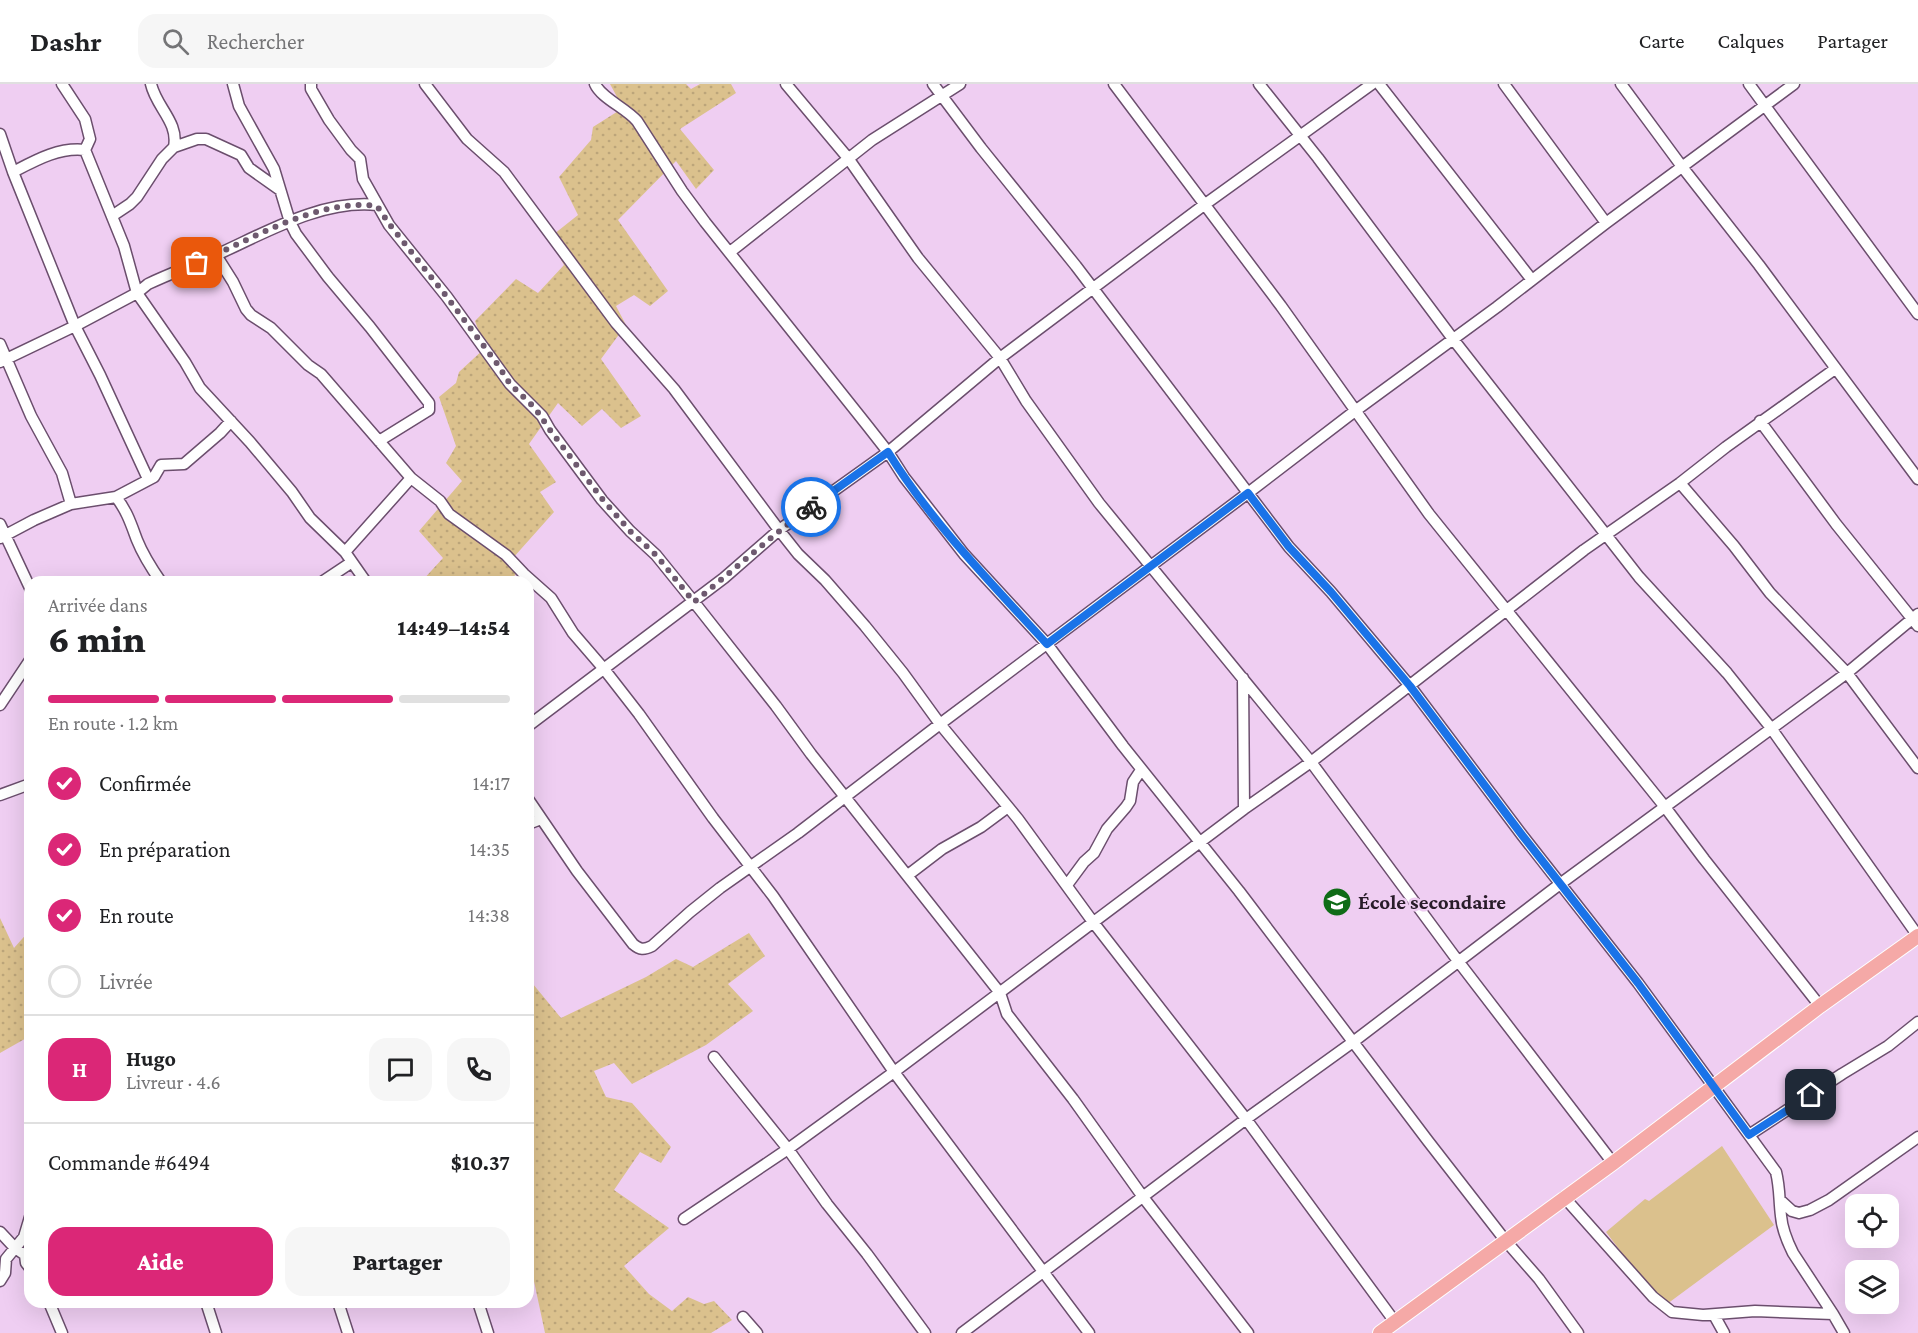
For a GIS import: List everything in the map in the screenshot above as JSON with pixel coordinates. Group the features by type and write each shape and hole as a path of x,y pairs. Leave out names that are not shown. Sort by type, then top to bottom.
{"main road":[{"path":"1390,1328 1820,1006 1918,936"}],"street":[{"path":"62,84 85,119 90,139 86,150 124,246 137,293 185,362 200,388 292,492 310,518 345,552 362,576"},
{"path":"151,84 153,92 170,119 175,134 174,147"},
{"path":"233,84 238,106 250,130 268,156 290,222 304,247 429,403 429,410 379,441"},
{"path":"311,84 311,89 329,120 360,159 363,179 390,225 447,297 510,384 535,408 603,500 630,531 656,555 694,602 1000,993 1007,1014 1248,1333"},
{"path":"425,84 467,138 504,172 610,315 674,389 798,554 832,587 865,626 940,724 1008,807 1093,922 1246,1119 1390,1328"},
{"path":"596,84 599,91 637,121 705,222 888,452 904,477 964,554 1047,644 1141,770 1239,891 1505,1240 1539,1279 1578,1333"},
{"path":"786,84 848,158 918,258 1000,358 1026,401 1099,503 1311,762 1458,961 1613,1163"},
{"path":"933,84 1020,198 1059,244 1289,547 1331,592 1410,686 1638,983 1714,1086 1776,1172 1780,1187 1780,1215 1788,1242 1844,1333"},
{"path":"730,252 872,140 960,84"},
{"path":"1114,84 1281,306 1429,514 1665,807 1820,1006"},
{"path":"1258,84 1639,577 1726,673 1771,728 1918,936"},
{"path":"534,722 694,602 779,530 888,452 1000,358 1372,84"},
{"path":"1379,84 1532,280"},
{"path":"1504,84 1606,223"},
{"path":"1621,84 1918,479"},
{"path":"1749,84 1918,314"},
{"path":"534,808 577,871 633,944 645,950 652,946 720,888 750,868 1355,411 1794,84"},
{"path":"0,134 75,326 148,479"},
{"path":"111,216 130,204 162,159 174,147 197,139 206,139 241,155 249,168 280,190"},
{"path":"13,172 38,159 66,150 86,150"},
{"path":"359,203 368,188"},
{"path":"3,360 75,326 137,293 148,284 290,222 329,208 359,203 377,206"},
{"path":"216,255 251,315 271,328 308,365 321,374 411,478 440,501 449,514 506,555 526,576"},
{"path":"0,344 3,360 62,473 71,504"},
{"path":"684,1219 788,1149 894,1072 1244,809 1311,762 1508,611 1557,570 1835,369"},
{"path":"3,537 71,504 116,498 154,477 160,465 184,464 231,421"},
{"path":"962,1333 1916,620 1836,524 1760,422"},
{"path":"345,552 411,478"},
{"path":"1680,483 1734,546 1770,593 1847,673 1918,768"},
{"path":"116,498 128,514 137,541 157,576"},
{"path":"0,524 3,537 24,577"},
{"path":"331,576 352,562"},
{"path":"534,583 551,598 573,633 639,714 791,923 894,1072 1089,1333"},
{"path":"0,705 24,669"},
{"path":"1243,678 1244,809"},
{"path":"1067,885 1084,862 1094,853 1107,829 1130,801 1133,782 1141,770"},
{"path":"0,795 24,786"},
{"path":"908,875 942,849 1008,807"},
{"path":"534,822 541,819"},
{"path":"1749,1135 1888,1046 1918,1022"},
{"path":"714,1057 788,1149 925,1333"},
{"path":"1780,1200 1792,1211 1810,1210 1829,1200 1918,1137"},
{"path":"1564,1197 1653,1297 1672,1312 1714,1315 1755,1311 1833,1314"},
{"path":"0,1232 24,1254"},
{"path":"0,1281 6,1259 24,1237"},
{"path":"52,1308 62,1333"},
{"path":"208,1308 216,1333"},
{"path":"340,1308 348,1333"},
{"path":"480,1308 488,1333"},
{"path":"1714,1315 1724,1333"},
{"path":"742,1317 757,1333"}],"shaded area":[{"path":"610,84 686,84 691,89 700,84 731,84 736,93 680,129 714,170 696,189 676,161 618,220 668,291 650,306 634,295 616,306 626,325 601,359 641,416 621,428 602,409 582,426 558,403 529,444 556,482 540,492 554,512 513,558 518,571 514,576 426,576 443,558 419,531 462,481 446,463 456,446 439,397 456,383 459,372 485,348 475,321 516,279 538,293 564,265 549,238 578,215 559,177 591,140 593,127 623,108"},
{"path":"0,918 14,948 24,937 24,1039 0,1053"},
{"path":"749,933 765,956 728,984 753,1011 706,1045 632,1084 614,1063 594,1071 606,1097 632,1103 671,1147 661,1163 640,1152 614,1190 669,1228 624,1266 649,1294 672,1311 688,1297 704,1304 714,1301 732,1320 711,1333 545,1333 534,1281 534,985 561,1018 646,977 676,959 693,967"},
{"path":"1722,1146 1774,1225 1667,1304 1652,1293 1606,1232 1645,1199 1649,1201"}],"way so far":[{"path":"197,263 290,222 329,208 359,203 377,206 510,384 542,416 563,448 603,500 630,531 656,555 694,602 779,530 811,507"}],"place":[{"name":"École secondaire","path":"1337,902"}],"route":[{"path":"811,507 888,452 904,477 964,554 1047,644 1248,493 1289,547 1331,592 1410,686 1522,835 1638,983 1749,1135 1811,1095"}]}
